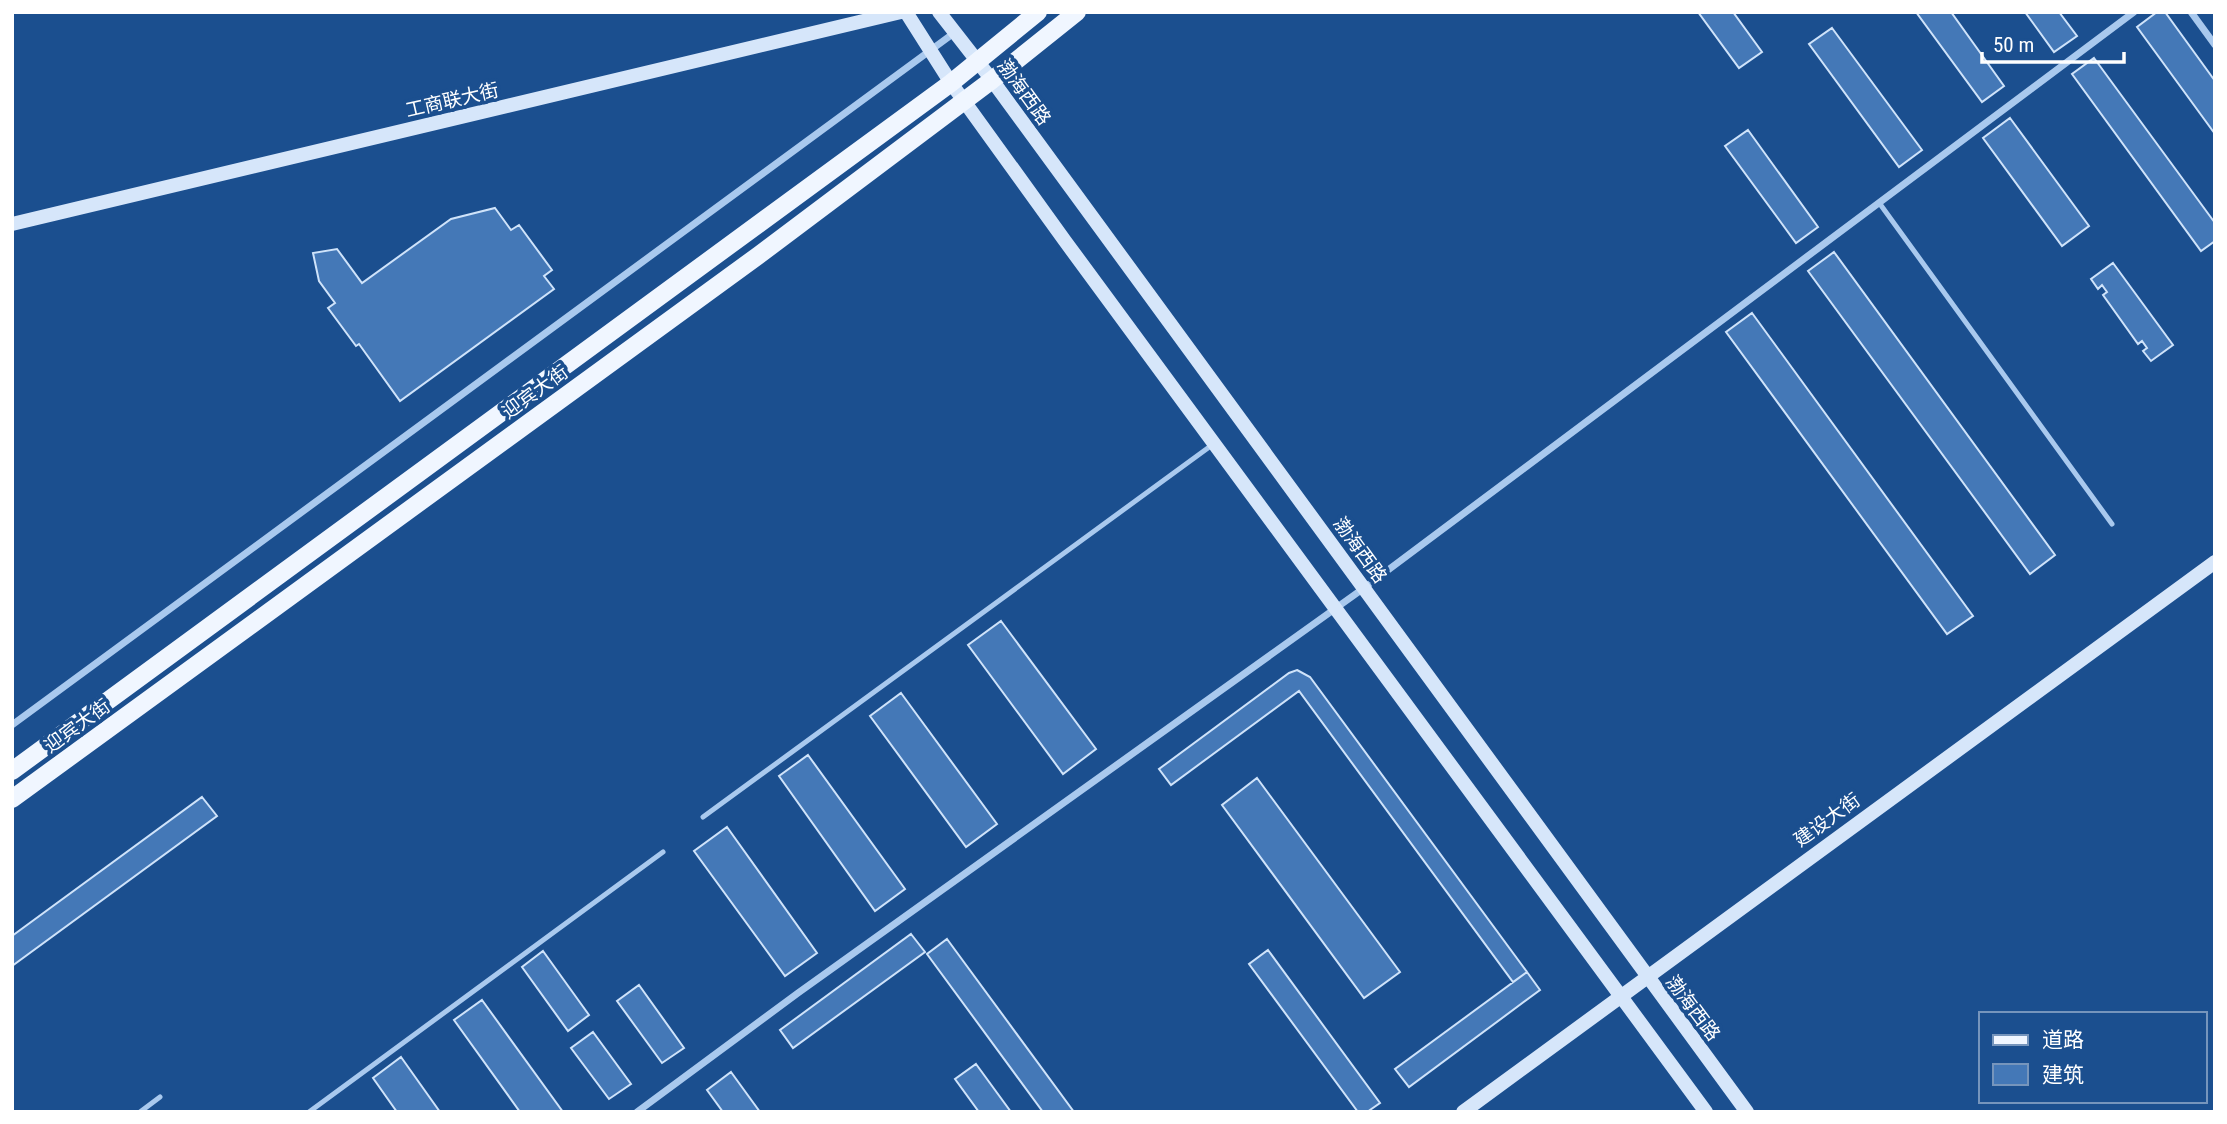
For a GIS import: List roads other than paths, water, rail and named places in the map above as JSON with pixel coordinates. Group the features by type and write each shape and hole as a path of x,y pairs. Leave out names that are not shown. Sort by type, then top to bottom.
{"main road":[{"path":"903,12 964,101 1706,1112"},
{"name":"工商联大街","path":"12,225 903,12"},
{"name":"渤海西路","path":"939,12 992,80 1747,1112"},
{"name":"迎宾大街","path":"12,771 951,83 1038,12"},
{"name":"迎宾大街","path":"12,799 748,263 992,80 1077,12"},
{"name":"建设大街","path":"1463,1112 2215,562"}],"street":[{"path":"637,1112 821,976 1364,588 2134,12"},
{"path":"2191,12 2215,46"},
{"path":"12,725 954,33"}],"lane":[{"path":"1880,204 2112,524"},
{"path":"703,817 1215,443"},
{"path":"309,1112 663,852"},
{"path":"139,1112 160,1097"}]}
